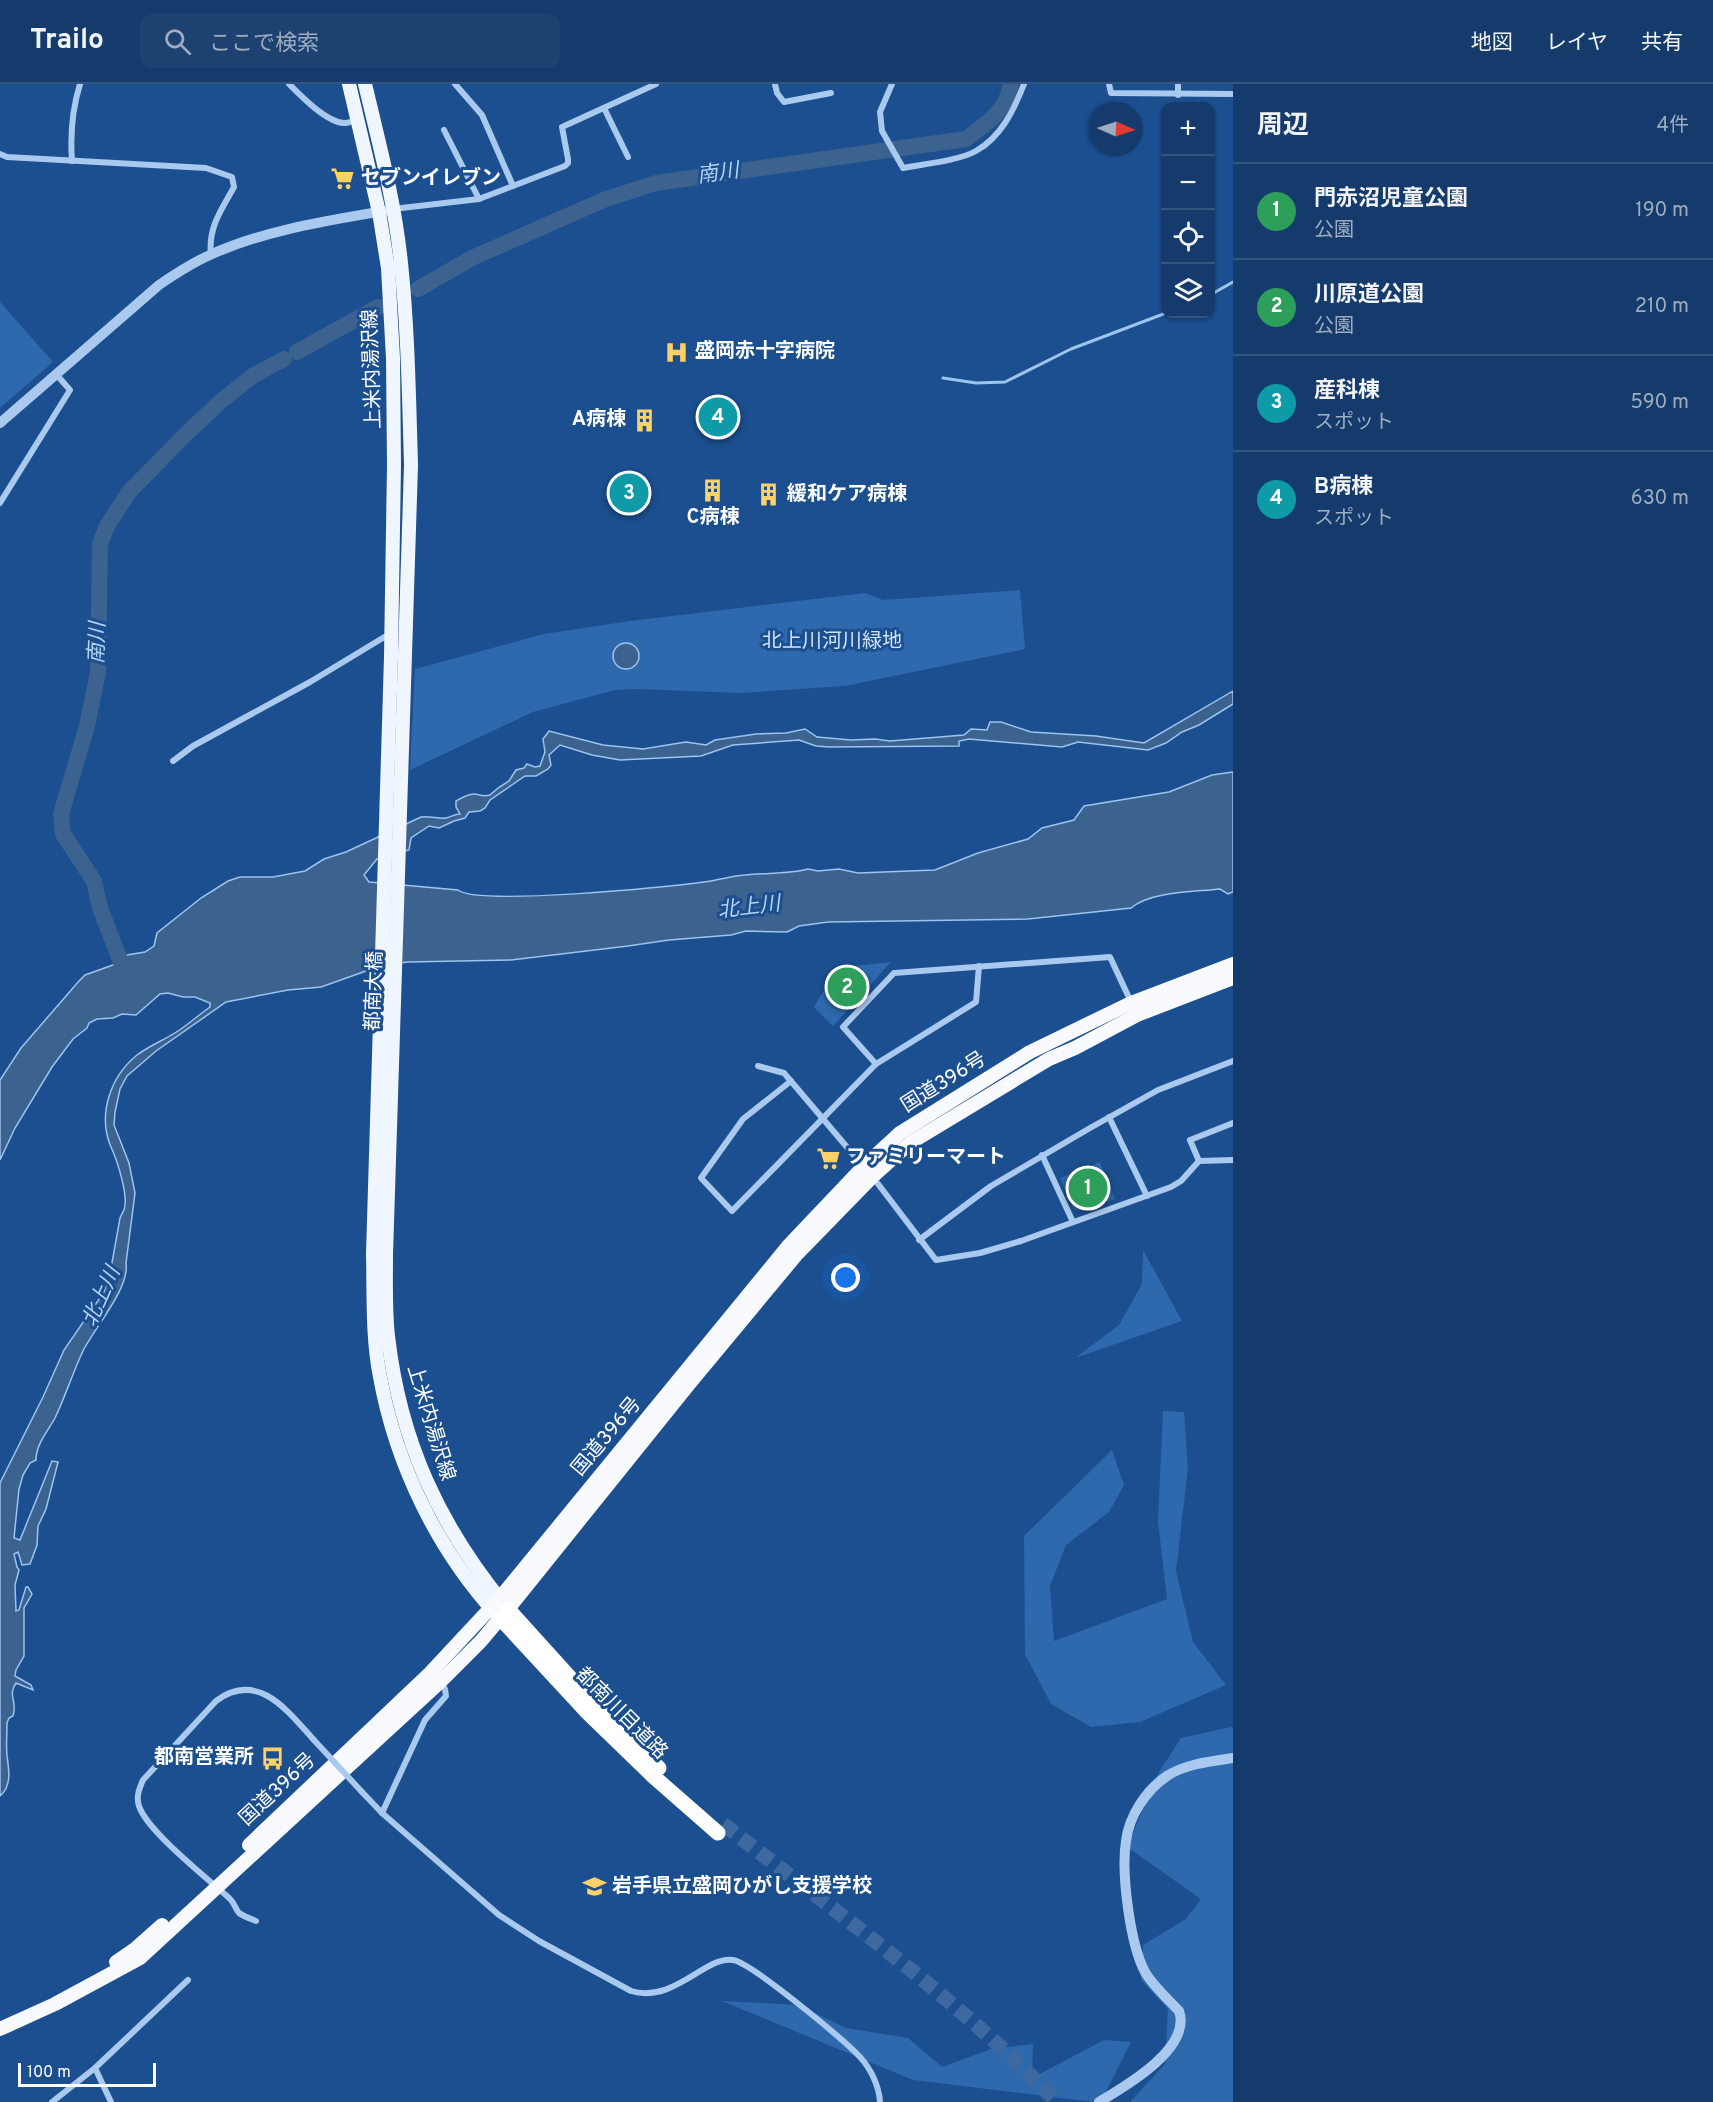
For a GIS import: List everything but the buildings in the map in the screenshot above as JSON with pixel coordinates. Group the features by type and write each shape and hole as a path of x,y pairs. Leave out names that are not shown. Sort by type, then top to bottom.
{"highway":[{"name":"国道396号","path":"0,2029 55,2004 135,1949 213,1885 435,1678 480,1641 500,1609 868,1172 910,1143 1049,1059 1075,1048 1134,1009 1233,964"},
{"name":"国道396号","path":"1134,1009 1233,978"},
{"name":"都南川目道路","path":"500,1609 586,1712 653,1776 721,1828"}],"main road":[{"name":"上米内湯沢線","path":"349,84 379,212 388,268 392,327 394,465 391,657"},
{"name":"上米内湯沢線","path":"365,84 393,209 401,263 407,336 411,465 404,650"},
{"name":"都南大橋","path":"381,1335 386,1254 404,650"},
{"name":"都南大橋","path":"381,1335 373,1254 391,657"},
{"name":"上米内湯沢線","path":"381,1335 379,1376 401,1458 419,1500 442,1542 500,1609"}],"street":[{"path":"72,161 70,137 75,100 80,84"},
{"path":"289,84 312,107 345,123 358,120"},
{"path":"455,84 482,115 513,186"},
{"path":"0,423 159,285 211,254 301,226 393,209 479,199 513,186 568,163 562,127 654,84"},
{"path":"775,84 777,93 784,102 831,93"},
{"path":"892,84 880,112 882,131 903,168 976,152 999,131 1014,110 1024,84"},
{"path":"1109,84 1111,93 1178,95 1233,94 1232,84"},
{"path":"1178,84 1178,95"},
{"path":"604,108 628,158"},
{"path":"444,130 479,199"},
{"path":"0,154 7,157 206,168 232,177 234,187 214,224 209,240 211,254"},
{"path":"0,503 70,390 56,374"},
{"path":"173,761 193,746 310,682 391,632"},
{"path":"876,1064 843,1027 894,973 1110,957 1134,1009"},
{"path":"791,1081 743,1119 701,1178 732,1211 876,1064 976,1002 979,966"},
{"path":"920,1240 991,1186 1042,1155 1158,1090 1233,1060"},
{"path":"758,1066 784,1073 868,1172 936,1260 980,1253 1021,1241 1172,1187 1199,1161 1233,1160"},
{"path":"1109,1117 1147,1196"},
{"path":"1199,1161 1190,1140 1233,1123"},
{"path":"1042,1155 1073,1222"},
{"path":"382,1813 425,1720 446,1696 445,1689 435,1678"},
{"path":"256,1921 239,1913 231,1899 213,1885 144,1816 139,1807 137,1794 142,1780 216,1701 234,1692 250,1690 271,1697 313,1738 382,1813 499,1915 539,1941 640,1994 657,1993 681,1984 716,1963 732,1960 744,1965 784,1994 861,2058 873,2077 880,2102"},
{"path":"1100,2102 1168,2052 1179,2032 1181,2018 1179,2011 1146,1974 1133,1932 1125,1875 1126,1840 1132,1821 1145,1796 1166,1777 1182,1769 1233,1758"},
{"path":"52,2102 95,2068 188,1980"},
{"path":"95,2068 111,2102"}],"green space":[{"path":"0,302 53,362 0,408"},
{"name":"北上川河川緑地","path":"1020,590 1025,649 845,686 740,693 615,690 533,712 410,770 415,669 544,634 630,621 865,593 883,600"},
{"path":"891,962 833,1026 814,1007 837,968"},
{"path":"1100,1162 1115,1199 1080,1211 1074,1210 1060,1178"},
{"path":"1143,1250 1182,1321 1075,1358 1119,1325 1142,1284"},
{"path":"1163,1411 1184,1412 1188,1468 1176,1571 1193,1642 1226,1685 1140,1722 1091,1727 1051,1704 1025,1654 1024,1536 1112,1450 1124,1485 1109,1512 1066,1545 1050,1586 1054,1641 1167,1599 1158,1522"},
{"path":"1233,1728 1233,2102 1130,2102 1165,2064 1168,2009 1141,1980 1143,1945 1186,1919 1201,1899 1127,1847 1159,1772 1181,1738"},
{"path":"722,2001 798,2005 846,2028 908,2038 942,2067 991,2049 1033,2044 1032,2078 1104,2040 1131,2042 1101,2102 1094,2102 913,2080"}],"water":[{"path":"626,643 635,647 639,656 635,665 626,669 617,665 613,656 617,647"},
{"name":"北上川","path":"1233,691 1233,704 1166,743 1148,750 1078,742 1062,747 969,739 959,741 959,746 829,747 816,746 799,740 733,745 701,756 620,760 592,755 560,745 549,755 551,765 548,769 536,776 525,776 490,800 480,811 469,812 465,818 439,828 429,826 411,838 409,850 377,859 364,875 369,882 458,890 473,894 535,896 654,888 808,869 818,871 839,869 858,873 935,870 978,853 1028,839 1042,828 1074,820 1084,806 1169,792 1212,775 1233,772 1233,892 1228,894 1220,889 1174,893 1150,898 1131,908 1028,919 828,922 799,926 787,932 746,931 731,935 669,940 511,960 408,962 372,966 366,971 321,987 288,990 226,1002 156,1051 127,1076 120,1089 114,1125 129,1163 135,1193 126,1273 117,1297 82,1353 55,1418 40,1443 36,1460 30,1463 19,1489 14,1538 20,1540 52,1461 58,1462 46,1509 38,1526 37,1545 30,1564 22,1565 18,1552 14,1554 19,1570 15,1585 16,1611 19,1610 26,1587 32,1594 24,1608 24,1656 15,1676 31,1685 33,1690 16,1683 13,1688 14,1711 7,1723 9,1778 0,1796 0,1483 64,1350 104,1292 110,1274 125,1196 122,1178 107,1134 106,1109 109,1096 120,1074 137,1055 176,1033 210,1007 210,1003 195,997 160,994 136,1015 122,1014 89,1023 87,1028 73,1039 52,1067 15,1128 0,1160 0,1080 21,1048 85,975 113,965 127,955 145,952 154,946 157,933 201,898 228,881 240,877 273,877 305,871 324,859 346,852 421,817 448,818 460,814 456,801 470,794 490,795 509,781 516,770 524,768 527,764 540,766 545,752 543,739 549,731 603,745 643,749 686,742 706,745 715,740 805,729 817,737 890,741 964,735 971,729 987,730 990,722 1001,722 1031,732 1096,736 1144,743"}],"waterway":[{"name":"南川","path":"418,289 474,257 606,199 656,183 966,139 995,116 1005,102 1011,84"},
{"path":"1215,292 1233,282"},
{"name":"南川","path":"297,352 378,307"},
{"path":"943,378 976,383 1005,382 1071,349 1161,315"},
{"name":"南川","path":"123,981 122,965 100,908 94,881 63,834 61,814 87,726 98,672 100,544 107,526 129,492 186,434 221,401 254,375 284,359"}],"tunnel":[{"path":"723,1824 895,1957 979,2027 1057,2102"}],"place":[{"name":"セブンイレブン","path":"343,179"},
{"name":"盛岡赤十字病院","path":"677,352"},
{"name":"B病棟","path":"718,417"},
{"name":"A病棟","path":"644,420"},
{"name":"C病棟","path":"713,490"},
{"name":"産科棟","path":"629,493"},
{"name":"緩和ケア病棟","path":"769,495"},
{"name":"川原道公園","path":"847,987"},
{"name":"ファミリーマート","path":"828,1158"},
{"name":"門赤沼児童公園","path":"1088,1188"},
{"name":"都南営業所","path":"272,1758"},
{"name":"岩手県立盛岡ひがし支援学校","path":"594,1887"}]}
